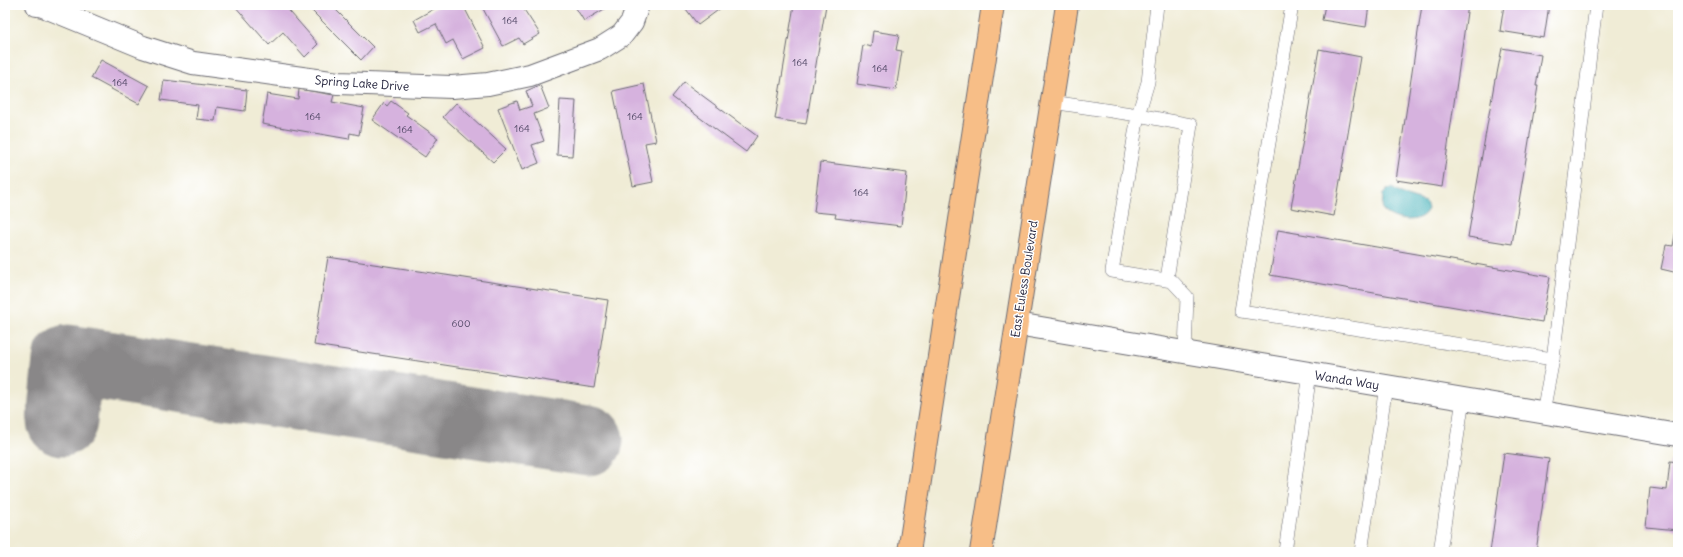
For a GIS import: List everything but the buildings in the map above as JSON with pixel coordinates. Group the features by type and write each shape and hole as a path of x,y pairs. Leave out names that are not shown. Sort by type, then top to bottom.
{"main road":[{"path":"909,552 993,5"},
{"name":"East Euless Boulevard","path":"981,552 1067,5"}],"street":[{"name":"Spring Lake Drive","path":"36,5 66,11 143,47 193,63 338,83 452,87 488,84 530,75 600,49 622,35 632,22 638,5"},
{"name":"Wanda Way","path":"1017,324 1678,435"}],"lane":[{"path":"1157,5 1148,82 1138,115 1112,271 1172,281 1187,298 1185,352"},
{"path":"1292,5 1241,311 1553,359"},
{"path":"1543,412 1553,359 1596,5"},
{"path":"1052,102 1191,124 1167,280"},
{"path":"1285,552 1310,373"},
{"path":"1361,552 1386,386"},
{"path":"1440,552 1463,399"}],"water":[{"path":"1392,188 1403,195 1426,202 1428,209 1419,218 1413,220 1399,219 1392,216 1382,209 1383,194"}],"taxiway":[{"path":"62,421 68,360 588,440"}]}
